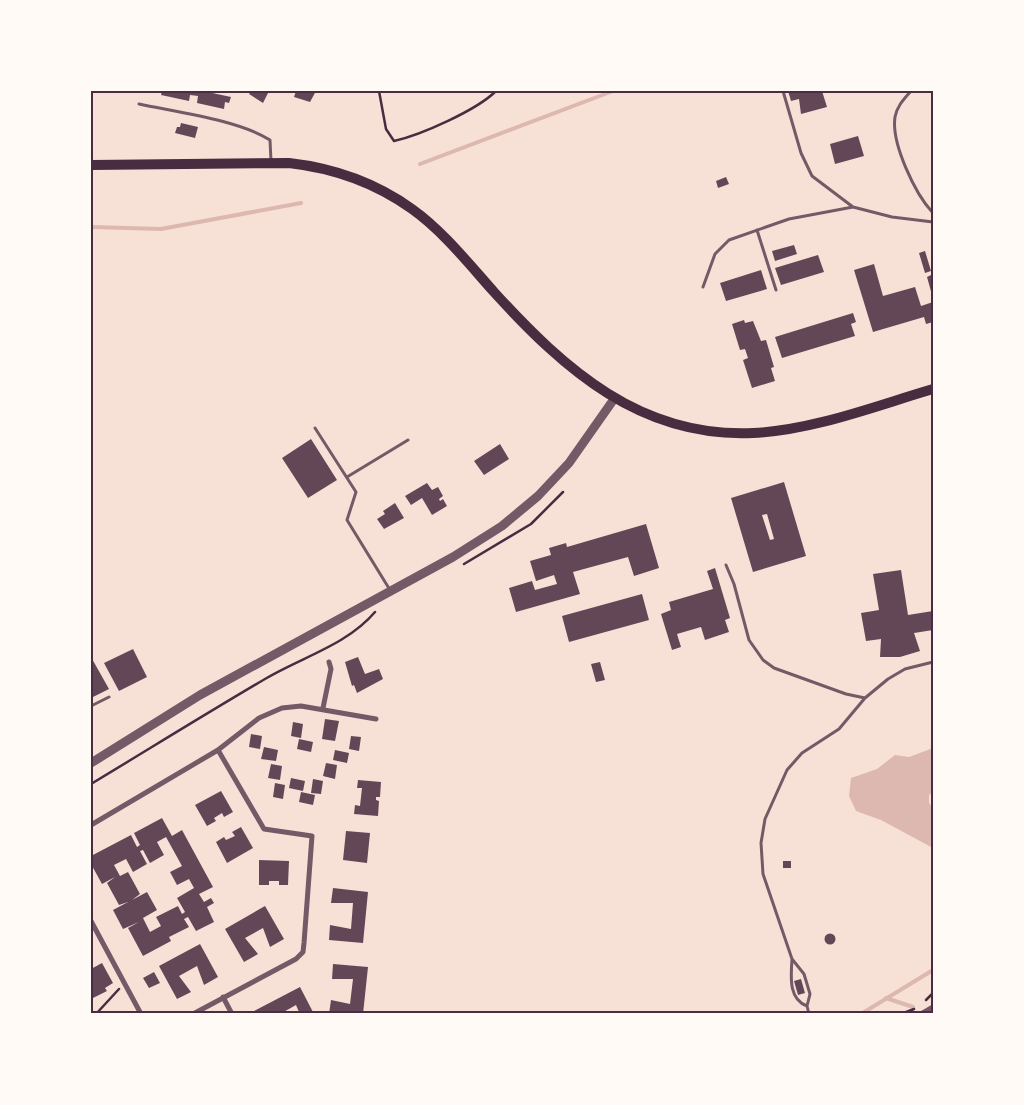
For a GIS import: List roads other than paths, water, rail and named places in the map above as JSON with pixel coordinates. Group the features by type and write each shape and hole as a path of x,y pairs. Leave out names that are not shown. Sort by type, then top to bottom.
{"main road":[{"path":"91,165 271,162 314,166 373,186 407,205 441,235 549,350 614,398 644,414 666,422 723,432 752,433 805,425 933,388"}],"street":[{"path":"91,764 200,695 453,558 502,526 538,496 569,463 614,398"},
{"path":"323,708 331,669 330,662"},
{"path":"91,825 218,750 268,713 282,708 301,706 323,708 376,719"},
{"path":"193,1014 296,959 303,952 312,836 264,828 218,750"},
{"path":"91,921 141,1014"},
{"path":"223,997 232,1014"},
{"path":"921,1014 933,1007"}],"lane":[{"path":"783,91 801,153 812,176 853,207 892,217 933,222"},
{"path":"911,91 899,104 895,117 895,129 899,148 909,174 933,213"},
{"path":"139,104 221,122 264,136 270,140 271,162"},
{"path":"703,287 711,262 722,246 730,240 807,215 853,207"},
{"path":"757,230 776,290"},
{"path":"315,428 356,492 347,520 391,590"},
{"path":"347,477 408,440"},
{"path":"726,565 734,584 749,640 763,660 774,668 846,694 865,698"},
{"path":"809,1014 807,1006 810,994 804,974 792,958 763,874 761,844 765,819 783,778 793,761 819,740 839,729 865,698 888,679 905,669 933,662"},
{"path":"91,706 109,697"},
{"path":"792,958 790,977 796,998 799,1003 807,1006"}],"waterway":[{"path":"420,164 613,91"},
{"path":"91,227 161,229 301,203"},
{"path":"861,1014 933,970"},
{"path":"886,998 913,1007"}]}
